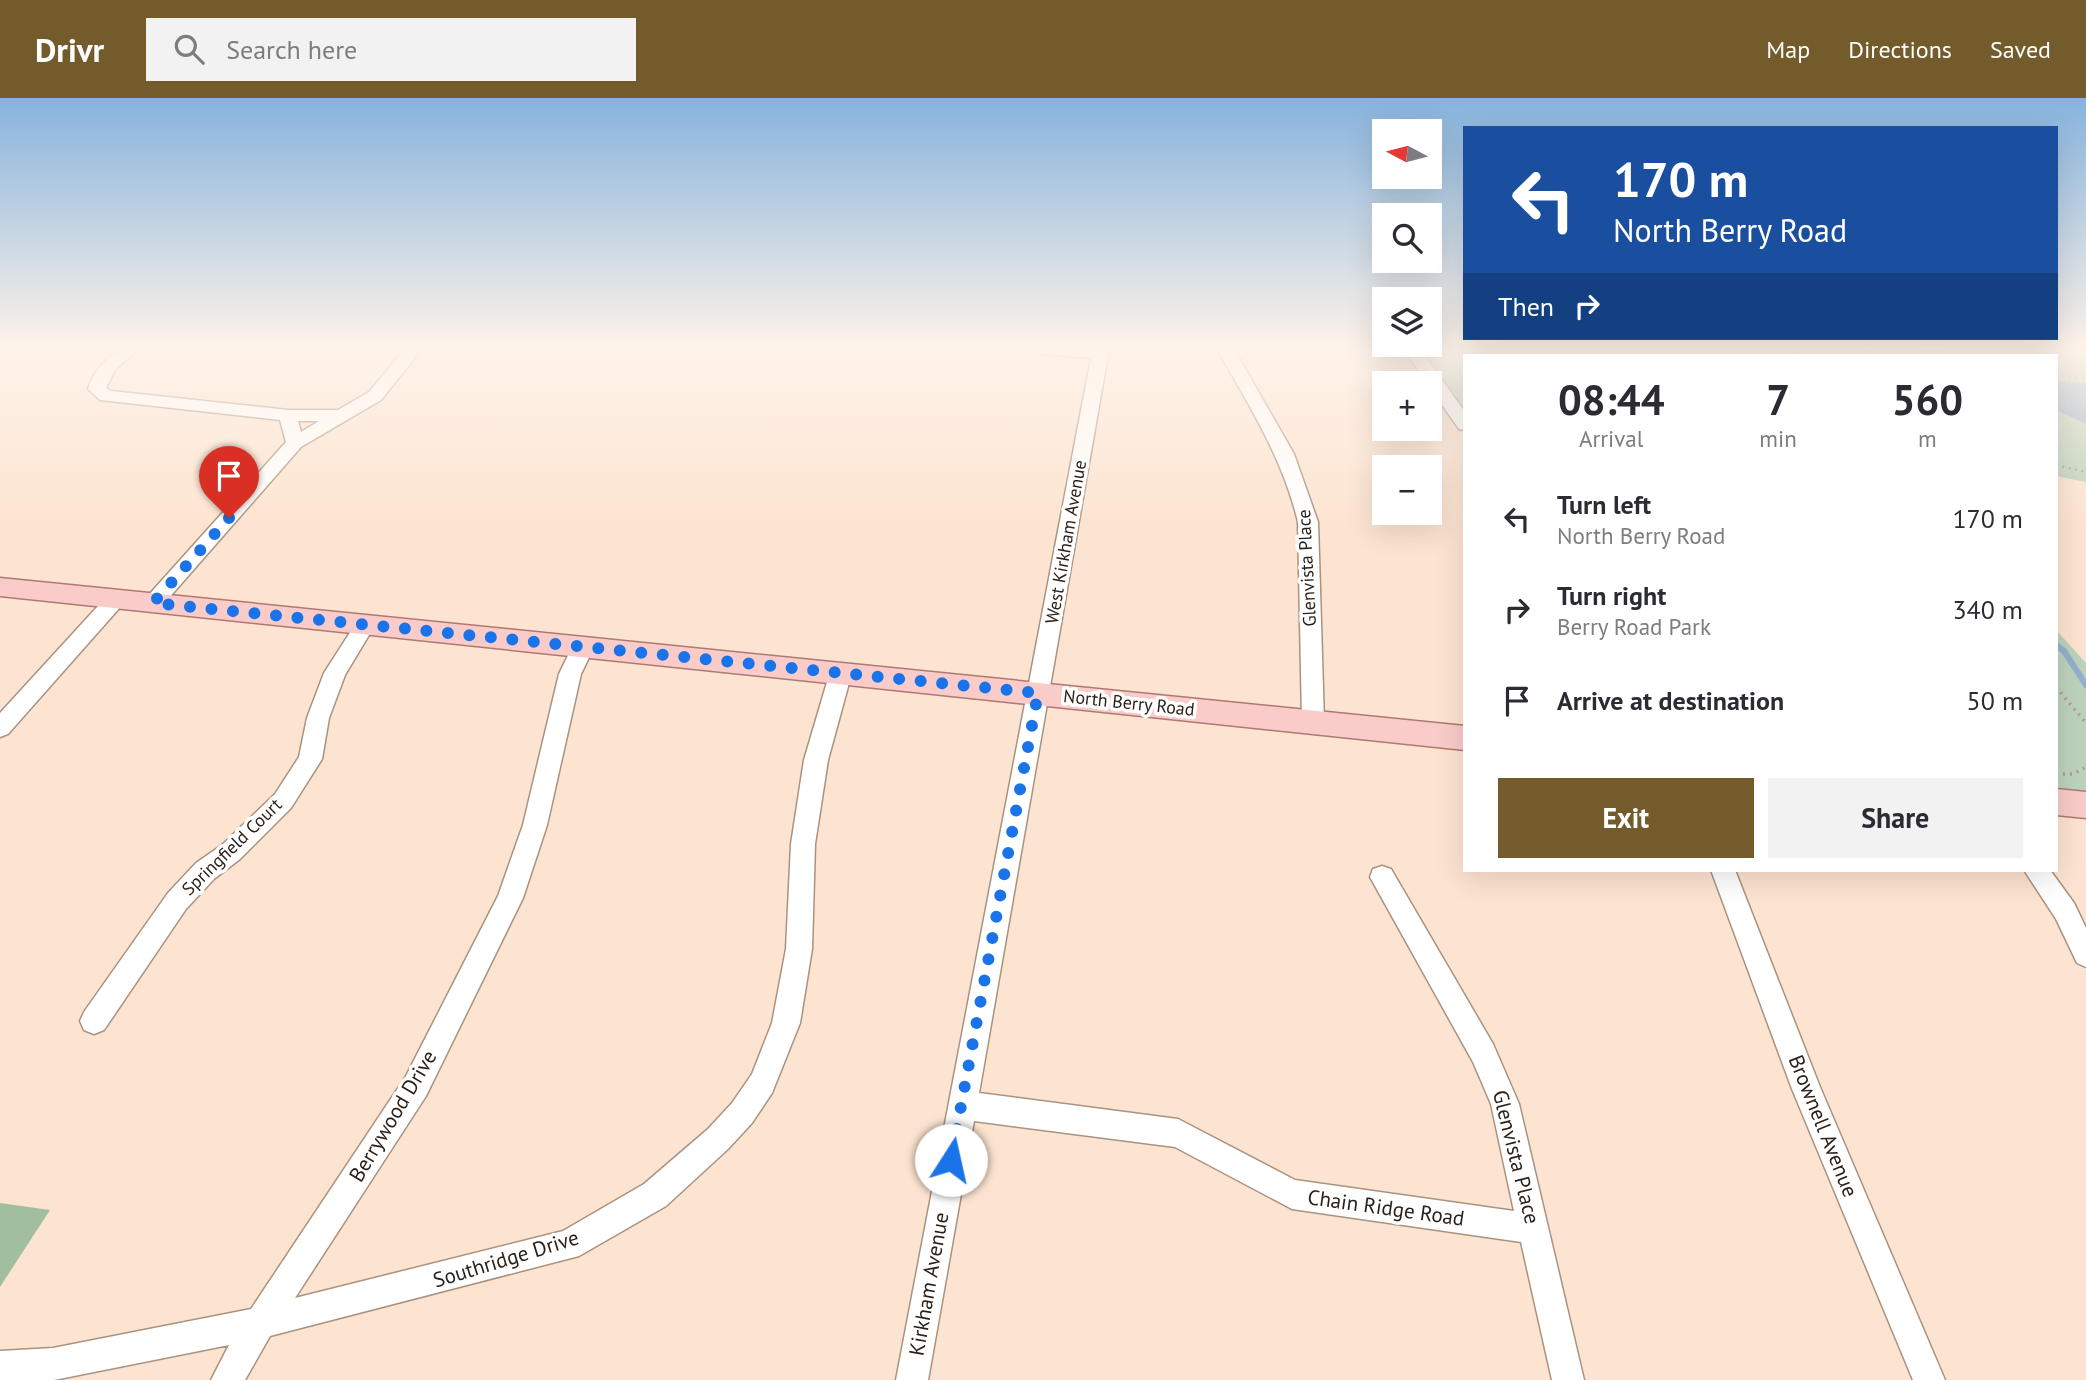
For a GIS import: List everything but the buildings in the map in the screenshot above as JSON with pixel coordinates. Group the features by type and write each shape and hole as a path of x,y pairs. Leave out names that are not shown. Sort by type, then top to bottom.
{"main road":[{"name":"North Berry Road","path":"0,587 1463,738"},
{"path":"2058,802 2086,805"}],"street":[{"path":"229,409 288,415 345,416"},
{"path":"153,603 295,443 356,409"},
{"name":"West Kirkham Avenue","path":"1038,693 1090,409"},
{"name":"Glenvista Place","path":"1259,409 1304,499 1308,522 1312,722"},
{"path":"288,415 295,443"},
{"path":"0,728 116,599"},
{"name":"Springfield Court","path":"94,1021 177,901 205,871 231,852 283,801 310,759 318,719 335,673 365,625"},
{"name":"Berrywood Drive","path":"260,1323 416,1086 510,898 535,825 570,674 583,647"},
{"name":"Southridge Drive","path":"260,1323 568,1245 655,1195 718,1139 742,1113 762,1083 786,1023 799,949 803,844 816,760 841,672"},
{"name":"Kirkham Avenue","path":"912,1380 1038,693"},
{"name":"Brownell Avenue","path":"1724,872 1806,1089 1929,1380"},
{"path":"2037,872 2065,911 2086,955"},
{"name":"Glenvista Place","path":"1382,877 1483,1053 1505,1104 1568,1380"},
{"name":"Chain Ridge Road","path":"961,1105 1178,1133 1292,1194 1534,1230"},
{"path":"0,1367 52,1364 260,1323"},
{"path":"227,1380 260,1323"}],"path":[{"path":"2058,465 2086,472"},
{"path":"2058,689 2086,723"},
{"path":"2058,774 2073,774 2086,767"}],"green space":[{"path":"2058,409 2086,409 2086,482 2058,476"},
{"path":"2058,632 2086,663 2086,796 2058,793"},
{"path":"0,1203 50,1210 0,1287"}],"water":[{"path":"2058,409 2086,409 2086,424 2058,411"}],"waterway":[{"path":"2058,646 2064,651 2086,685"}],"route":[{"path":"229,518 153,603 1038,693 951,1160"}]}
